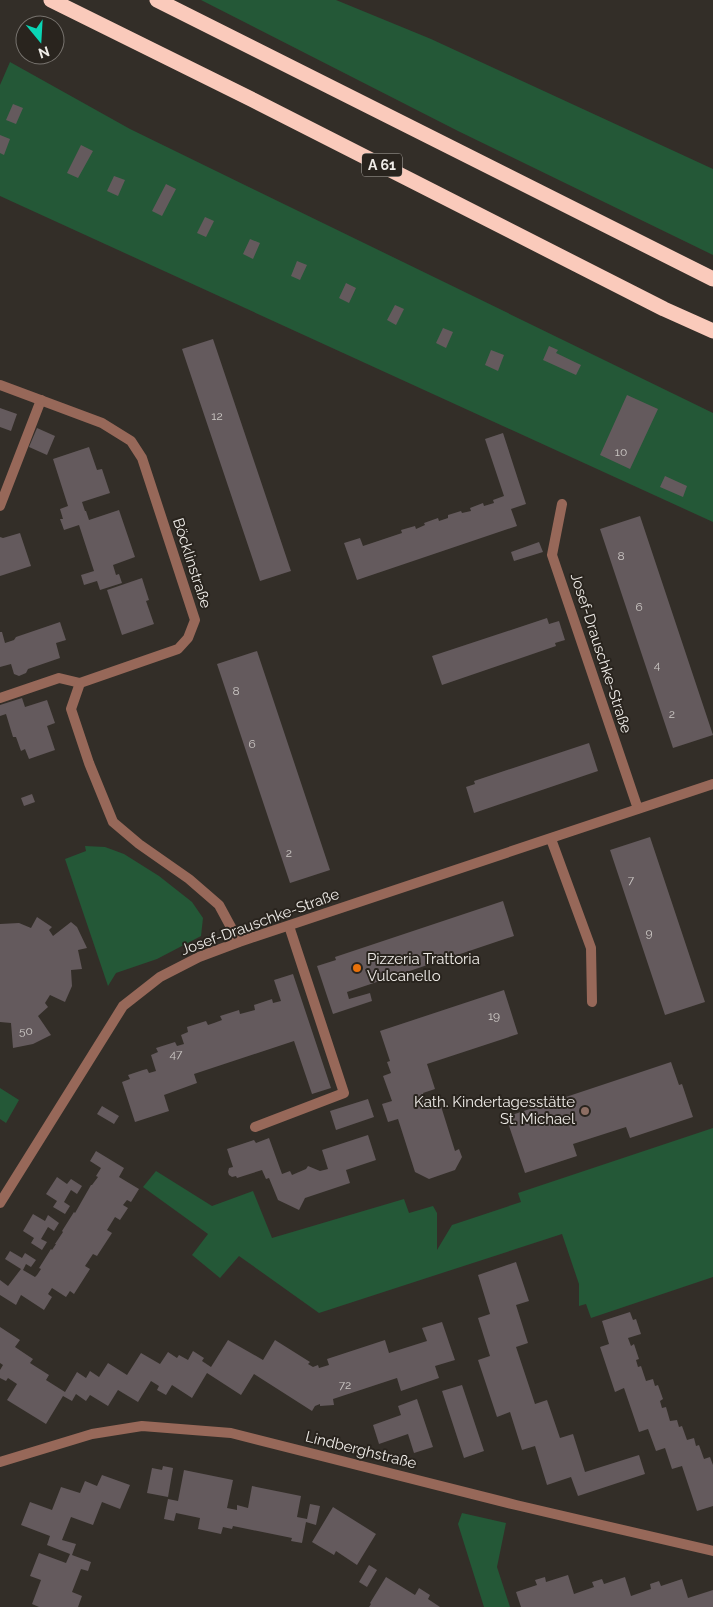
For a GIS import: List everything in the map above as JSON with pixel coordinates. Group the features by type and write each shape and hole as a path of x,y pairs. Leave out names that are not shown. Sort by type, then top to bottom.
{"highway":[{"name":"A 61","path":"51,0 306,126 664,309 713,331"},
{"path":"157,0 713,279"}],"street":[{"name":"Böcklinstraße","path":"0,385 102,423 132,441 142,458 195,620 188,638 178,649 80,683"},
{"path":"0,506 41,400"},
{"name":"Josef-Drauschke-Straße","path":"562,504 552,555 638,809"},
{"path":"0,698 59,678 80,683 71,709 89,763 113,822 139,844 189,879 219,905 239,942"},
{"name":"Josef-Drauschke-Straße","path":"0,1203 123,1006 160,977 199,957 239,942 713,784"},
{"path":"551,838 592,948 592,1002"},
{"path":"255,1127 344,1094 289,926"},
{"name":"Lindberghstraße","path":"0,1462 92,1434 142,1426 231,1432 516,1504 713,1551"}],"green space":[{"path":"201,0 336,0 431,39 713,169 713,255 458,131"},
{"path":"10,62 130,129 713,413 713,522 0,196 0,85"},
{"path":"85,846 105,847 124,854 159,876 192,902 203,918 201,936 157,959 116,973 108,986 65,859 86,851"},
{"path":"0,1088 19,1100 6,1123 0,1119"},
{"path":"713,1128 713,1277 591,1318 586,1304 579,1306 579,1284 562,1234 319,1313 239,1256 220,1278 192,1255 208,1234 143,1187 156,1171 212,1206 253,1191 272,1238 404,1199 409,1213 433,1206 437,1213 437,1250 452,1225 521,1202 518,1193"},
{"path":"462,1513 506,1523 497,1567 510,1607 484,1607 458,1524"}],"building":[{"path":"13,104 23,108 16,124 6,120"},
{"path":"0,135 10,139 4,155 0,153"},
{"path":"81,145 93,151 78,178 67,173"},
{"path":"114,176 125,180 118,196 107,191"},
{"path":"166,184 176,189 162,216 152,211"},
{"path":"205,217 214,221 206,237 197,233"},
{"path":"250,239 260,243 253,259 243,254"},
{"path":"297,261 307,265 300,280 291,276"},
{"path":"346,283 356,288 349,303 339,298"},
{"path":"395,305 404,309 396,325 387,320"},
{"path":"443,328 453,332 446,348 436,343"},
{"path":"213,339 291,571 260,581 182,349"},
{"path":"549,346 558,350 556,353 581,365 576,375 543,360"},
{"path":"491,350 504,355 498,371 485,365"},
{"path":"627,395 658,409 630,469 600,455"},
{"path":"0,408 17,414 11,431 0,427"},
{"path":"37,428 55,436 47,455 29,447"},
{"path":"503,433 526,504 511,509 517,526 357,580 344,543 360,538 363,546 402,533 401,530 415,526 416,529 425,525 424,523 438,518 439,521 448,518 448,515 461,511 462,513 471,511 470,508 483,503 484,506 494,503 493,500 504,496 485,439"},
{"path":"89,447 97,470 102,469 110,493 82,502 85,511 89,520 119,510 135,557 113,565 116,575 119,574 122,583 100,590 97,581 84,585 81,575 94,571 79,525 64,530 60,519 63,519 60,509 68,506 53,459"},
{"path":"665,476 687,486 683,497 660,487"},
{"path":"640,516 713,735 673,748 600,529"},
{"path":"20,533 31,566 0,576 0,537 3,538"},
{"path":"539,542 543,552 514,561 511,552"},
{"path":"142,578 149,600 146,601 154,624 122,635 107,590"},
{"path":"547,618 549,624 559,621 565,640 555,643 556,646 442,685 432,656"},
{"path":"60,622 66,640 56,643 60,658 28,669 26,673 19,676 14,674 11,664 0,667 0,632 2,632 5,643 14,640 16,637"},
{"path":"257,651 330,870 290,883 217,664"},
{"path":"22,698 25,707 47,700 55,723 47,726 55,750 29,759 25,749 21,751 16,737 13,737 6,714 0,716 0,705"},
{"path":"589,743 598,771 474,813 466,787 475,784 474,781"},
{"path":"32,794 35,802 24,806 21,798"},
{"path":"650,837 705,1002 665,1015 610,850"},
{"path":"503,901 514,936 347,992 349,999 370,993 372,1001 333,1014 317,966 336,960 335,957"},
{"path":"37,917 52,927 49,930 53,936 71,922 77,927 87,948 78,950 82,969 71,970 72,986 65,1002 50,995 45,1003 48,1007 38,1016 51,1035 33,1044 13,1048 11,1023 0,1022 0,924 19,923 31,928"},
{"path":"293,974 331,1088 312,1094 294,1041 194,1074 197,1083 164,1095 169,1111 135,1122 122,1082 130,1079 128,1075 143,1070 147,1069 149,1073 156,1071 151,1055 158,1052 156,1048 175,1042 177,1046 184,1044 181,1035 188,1032 187,1027 206,1021 208,1025 222,1020 220,1016 239,1010 240,1014 255,1010 254,1005 272,999 273,1003 281,1001 274,980"},
{"path":"504,990 518,1034 427,1064 435,1089 423,1093 428,1107 440,1103 455,1151 459,1149 462,1157 455,1170 429,1179 415,1172 398,1119 388,1122 382,1104 392,1101 383,1076 391,1073 387,1062 390,1061 380,1031"},
{"path":"671,1062 679,1085 682,1084 693,1117 630,1138 626,1127 573,1144 577,1156 525,1173 506,1117"},
{"path":"368,1099 374,1117 336,1130 330,1111"},
{"path":"102,1106 119,1116 114,1124 97,1114"},
{"path":"368,1135 376,1160 346,1170 350,1183 305,1198 299,1210 278,1200 269,1178 266,1179 262,1170 237,1178 236,1176 232,1177 229,1175 228,1172 229,1168 233,1167 227,1149 254,1140 256,1143 269,1138 282,1174 290,1171 292,1175 306,1169 308,1166 320,1171 328,1169 322,1150"},
{"path":"96,1151 124,1168 119,1177 139,1189 131,1202 127,1200 123,1205 128,1208 120,1220 115,1217 107,1230 112,1233 97,1256 93,1254 85,1266 90,1269 74,1294 70,1291 66,1297 52,1288 48,1294 52,1297 44,1310 21,1295 16,1305 0,1295 0,1280 8,1286 21,1269 5,1259 10,1251 22,1258 25,1253 36,1260 31,1267 26,1264 23,1270 35,1277 37,1275 41,1269 39,1268 56,1244 62,1231 98,1177 96,1176 101,1168 90,1161"},
{"path":"57,1177 67,1184 71,1179 82,1186 77,1194 71,1190 64,1202 70,1206 65,1214 53,1207 57,1201 46,1194"},
{"path":"33,1214 45,1221 48,1215 59,1223 54,1231 48,1227 41,1239 47,1242 42,1250 31,1243 34,1238 23,1231"},
{"path":"516,1262 529,1301 516,1305 528,1343 516,1347 535,1404 547,1400 560,1438 573,1434 585,1472 639,1455 645,1474 578,1496 571,1477 547,1485 535,1446 522,1450 510,1412 497,1417 478,1360 490,1356 478,1318 490,1314 478,1275"},
{"path":"630,1312 633,1320 636,1319 641,1334 628,1338 631,1346 634,1344 639,1359 636,1360 638,1367 641,1366 646,1381 653,1379 655,1386 658,1385 663,1399 660,1401 662,1408 666,1407 670,1421 677,1420 679,1427 682,1426 687,1440 694,1438 696,1446 699,1445 704,1459 710,1457 713,1465 713,1506 697,1511 682,1466 672,1469 665,1448 656,1451 648,1429 639,1432 624,1388 615,1392 600,1347 609,1344 602,1321"},
{"path":"442,1322 455,1360 435,1366 439,1378 401,1391 397,1378 333,1399 334,1405 320,1406 320,1404 315,1406 312,1411 254,1374 241,1395 207,1373 192,1398 172,1385 166,1395 157,1390 159,1386 151,1381 138,1402 118,1390 108,1406 90,1395 86,1401 76,1394 72,1401 63,1396 46,1424 7,1400 17,1384 8,1378 6,1381 0,1378 0,1370 3,1365 0,1363 0,1327 20,1340 15,1347 33,1359 30,1363 49,1375 46,1380 65,1392 77,1372 86,1378 90,1371 99,1377 108,1363 127,1375 141,1353 160,1364 168,1352 177,1358 179,1355 188,1360 193,1351 204,1358 202,1361 211,1367 228,1340 263,1360 275,1340 310,1362 308,1364 313,1367 318,1365 319,1368 329,1365 327,1359 385,1340 389,1353 427,1341 422,1328"},
{"path":"462,1385 484,1451 464,1458 442,1391"},
{"path":"417,1399 433,1447 414,1453 408,1434 379,1444 373,1425 401,1415 398,1406"},
{"path":"163,1466 173,1468 168,1497 147,1493 152,1468 162,1470"},
{"path":"184,1470 233,1480 227,1508 237,1510 237,1505 248,1508 252,1486 301,1496 297,1517 307,1519 310,1504 320,1506 316,1525 306,1522 302,1543 291,1541 292,1538 233,1526 232,1529 223,1527 221,1534 198,1529 200,1518 176,1513 174,1521 164,1519 168,1499 178,1501"},
{"path":"102,1475 130,1485 120,1509 102,1502 93,1525 71,1517 62,1540 76,1544 72,1555 91,1562 88,1571 81,1569 72,1592 82,1596 78,1607 39,1607 32,1604 41,1580 30,1576 39,1553 66,1563 70,1554 47,1545 50,1536 21,1525 30,1502 52,1510 61,1487 80,1493 85,1481 97,1486"},
{"path":"333,1507 376,1534 357,1565 336,1551 334,1555 312,1542"},
{"path":"369,1565 377,1570 367,1587 359,1582"},
{"path":"568,1575 574,1594 594,1587 592,1582 602,1579 604,1584 625,1577 631,1596 651,1589 650,1584 659,1581 661,1586 682,1579 688,1598 713,1590 713,1607 521,1607 516,1592 537,1585 535,1580 545,1577 546,1582"},
{"path":"386,1577 415,1595 419,1588 430,1595 428,1599 440,1607 369,1607"}],"place":[{"name":"Pizzeria Trattoria Vulcanello","path":"357,968"},
{"name":"Kath. Kindertagesstätte St. Michael","path":"585,1111"}]}
